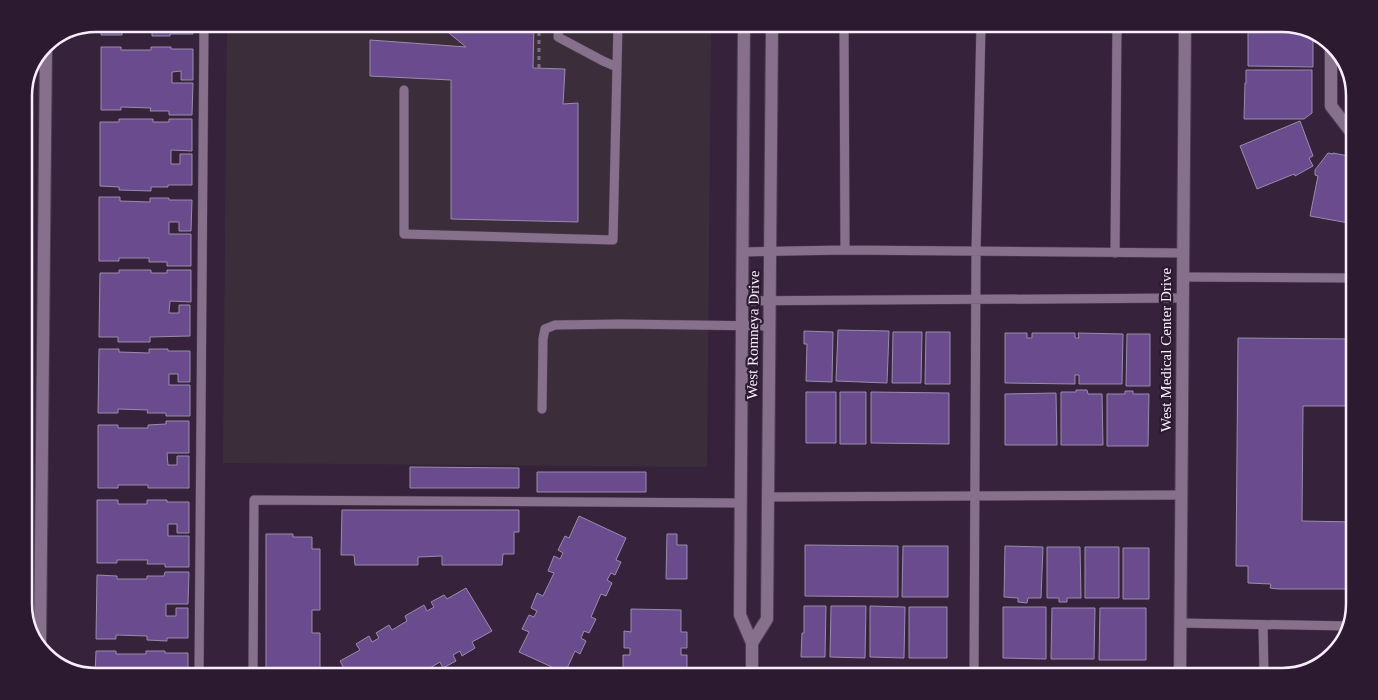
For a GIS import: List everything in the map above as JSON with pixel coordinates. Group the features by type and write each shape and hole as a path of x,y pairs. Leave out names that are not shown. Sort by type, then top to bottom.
{"street":[{"name":"West Romneya Drive","path":"744,33 740,615 752,643 752,668"},
{"name":"West Romneya Drive","path":"752,643 767,619 772,33"},
{"name":"West Medical Center Drive","path":"1180,668 1185,33"},
{"path":"1331,55 1331,106 1345,124"},
{"path":"40,634 46,57"}],"lane":[{"path":"199,668 204,33"},
{"path":"558,33 558,37 617,67"},
{"path":"404,90 404,234 613,240 618,33"},
{"path":"844,33 845,250"},
{"path":"974,668 976,252 981,33"},
{"path":"1115,253 1117,33"},
{"path":"742,252 845,250 1183,254"},
{"path":"1183,277 1345,278"},
{"path":"742,301 1183,298"},
{"path":"542,409 543,339 545,329 555,325 769,326"},
{"path":"768,497 1181,495"},
{"path":"253,668 254,500 741,503"},
{"path":"1180,623 1341,626"},
{"path":"1263,625 1264,668"}],"path":[{"path":"539,33 539,68"}],"shaded area":[{"path":"227,33 711,33 707,467 223,463"}],"building":[{"path":"101,33 122,33 122,35 101,35"},
{"path":"152,33 193,33 170,34 170,36 152,36"},
{"path":"449,33 534,33 533,68 565,69 563,104 578,103 578,222 451,219 451,80 370,76 370,40 466,47"},
{"path":"1248,33 1290,33 1313,41 1313,67 1248,66"},
{"path":"101,47 121,47 121,50 151,50 151,47 193,49 193,80 181,80 181,71 172,72 172,83 193,83 192,115 169,115 169,111 150,111 151,108 121,107 121,110 101,110"},
{"path":"1246,70 1312,70 1312,113 1304,119 1244,119"},
{"path":"119,119 153,119 153,122 169,122 169,119 192,119 192,151 171,150 171,164 180,164 180,154 192,154 192,185 151,187 151,191 119,190 119,187 100,186 100,122 119,122"},
{"path":"1300,121 1313,156 1309,158 1313,166 1295,176 1294,174 1257,189 1240,146"},
{"path":"1328,153 1345,155 1345,222 1310,216 1318,176 1315,175 1315,170"},
{"path":"99,197 120,197 120,201 150,202 150,198 192,200 191,231 179,231 179,222 169,222 169,234 191,234 191,266 167,266 167,262 149,262 149,258 119,258 119,261 99,261"},
{"path":"119,270 151,270 151,273 167,273 167,270 191,270 191,302 170,301 169,313 179,313 179,305 190,305 190,336 150,337 150,342 118,342 118,337 99,337 100,273 119,273"},
{"path":"838,330 889,331 887,383 836,381"},
{"path":"804,331 833,332 832,382 806,381 807,344 804,344"},
{"path":"893,332 922,332 921,383 892,383"},
{"path":"926,332 950,332 950,384 925,384"},
{"path":"1005,333 1027,333 1027,338 1032,338 1032,333 1075,333 1075,338 1079,338 1078,333 1123,334 1122,384 1079,384 1079,375 1075,375 1075,384 1005,383"},
{"path":"1127,334 1150,334 1150,386 1126,386"},
{"path":"1238,338 1345,339 1346,406 1303,406 1302,521 1346,522 1346,589 1270,588 1271,584 1248,583 1248,566 1236,566"},
{"path":"99,349 119,349 119,352 149,353 149,349 190,351 190,382 178,382 178,374 169,374 169,385 190,385 190,416 166,416 166,413 147,413 148,410 118,409 118,413 98,413"},
{"path":"1076,390 1087,390 1088,394 1102,394 1103,445 1061,445 1061,392 1076,392"},
{"path":"1125,391 1133,391 1133,394 1149,394 1148,446 1107,446 1107,394 1125,394"},
{"path":"806,392 836,392 836,443 806,443"},
{"path":"840,392 866,392 866,444 840,444"},
{"path":"871,392 949,393 949,444 871,443"},
{"path":"1056,393 1057,445 1005,445 1005,394"},
{"path":"166,421 189,421 189,453 167,453 168,465 177,465 177,456 189,456 189,488 148,488 148,485 118,485 118,488 98,488 98,425 118,425 118,428 148,428 148,425 166,424"},
{"path":"410,467 519,468 519,488 410,488"},
{"path":"537,472 646,472 646,492 537,492"},
{"path":"97,500 118,500 118,504 147,504 147,500 189,502 189,533 177,533 177,524 168,524 168,536 189,536 189,567 165,567 165,564 147,564 148,560 117,560 117,563 97,563"},
{"path":"342,510 519,510 519,532 514,532 514,554 503,554 502,565 442,565 442,556 418,557 418,565 355,565 354,555 341,555"},
{"path":"579,516 626,538 616,560 621,562 615,575 611,573 607,580 612,583 606,596 601,594 591,617 596,619 589,633 584,631 581,638 586,641 580,654 575,651 567,668 554,668 519,652 529,632 522,629 529,615 534,617 537,611 531,608 537,593 543,596 554,573 548,571 554,556 560,559 563,553 558,550 565,536 569,538"},
{"path":"266,534 293,534 293,537 312,537 312,549 320,549 320,610 312,610 312,633 320,633 320,668 266,668"},
{"path":"667,534 677,534 677,545 687,545 687,579 666,579"},
{"path":"805,545 898,546 898,597 805,596"},
{"path":"903,546 948,546 948,597 902,597"},
{"path":"1005,546 1043,547 1041,598 1028,598 1027,603 1018,602 1018,598 1004,597"},
{"path":"1047,547 1080,547 1081,598 1067,598 1067,602 1059,602 1059,598 1047,598"},
{"path":"1085,547 1119,547 1119,598 1085,598"},
{"path":"1123,548 1149,548 1149,599 1123,599"},
{"path":"165,572 189,572 188,604 166,604 166,616 176,616 176,608 188,608 188,638 167,638 167,641 147,640 147,636 116,635 116,639 96,639 97,575 117,576 117,579 147,579 147,576 164,576"},
{"path":"466,588 492,631 472,642 475,648 462,656 460,651 453,655 456,661 443,668 440,662 430,668 344,668 340,661 360,650 356,644 369,636 372,642 379,638 376,633 389,625 392,630 407,621 405,616 424,605 427,611 434,607 431,602 444,595 447,599"},
{"path":"804,606 826,606 825,657 801,657 802,633 804,633"},
{"path":"831,606 866,606 865,658 830,657"},
{"path":"870,606 905,607 904,658 870,657"},
{"path":"909,607 947,607 947,658 909,658"},
{"path":"1003,607 1046,607 1046,659 1003,658"},
{"path":"1052,608 1095,608 1094,659 1051,659"},
{"path":"1100,608 1146,608 1146,660 1099,660"},
{"path":"631,609 681,610 681,632 687,632 687,648 681,648 681,655 687,655 687,668 623,668 623,655 630,655 630,648 624,648 624,631 631,632"},
{"path":"96,651 116,651 116,654 146,654 146,651 188,653 188,668 95,668"}]}
